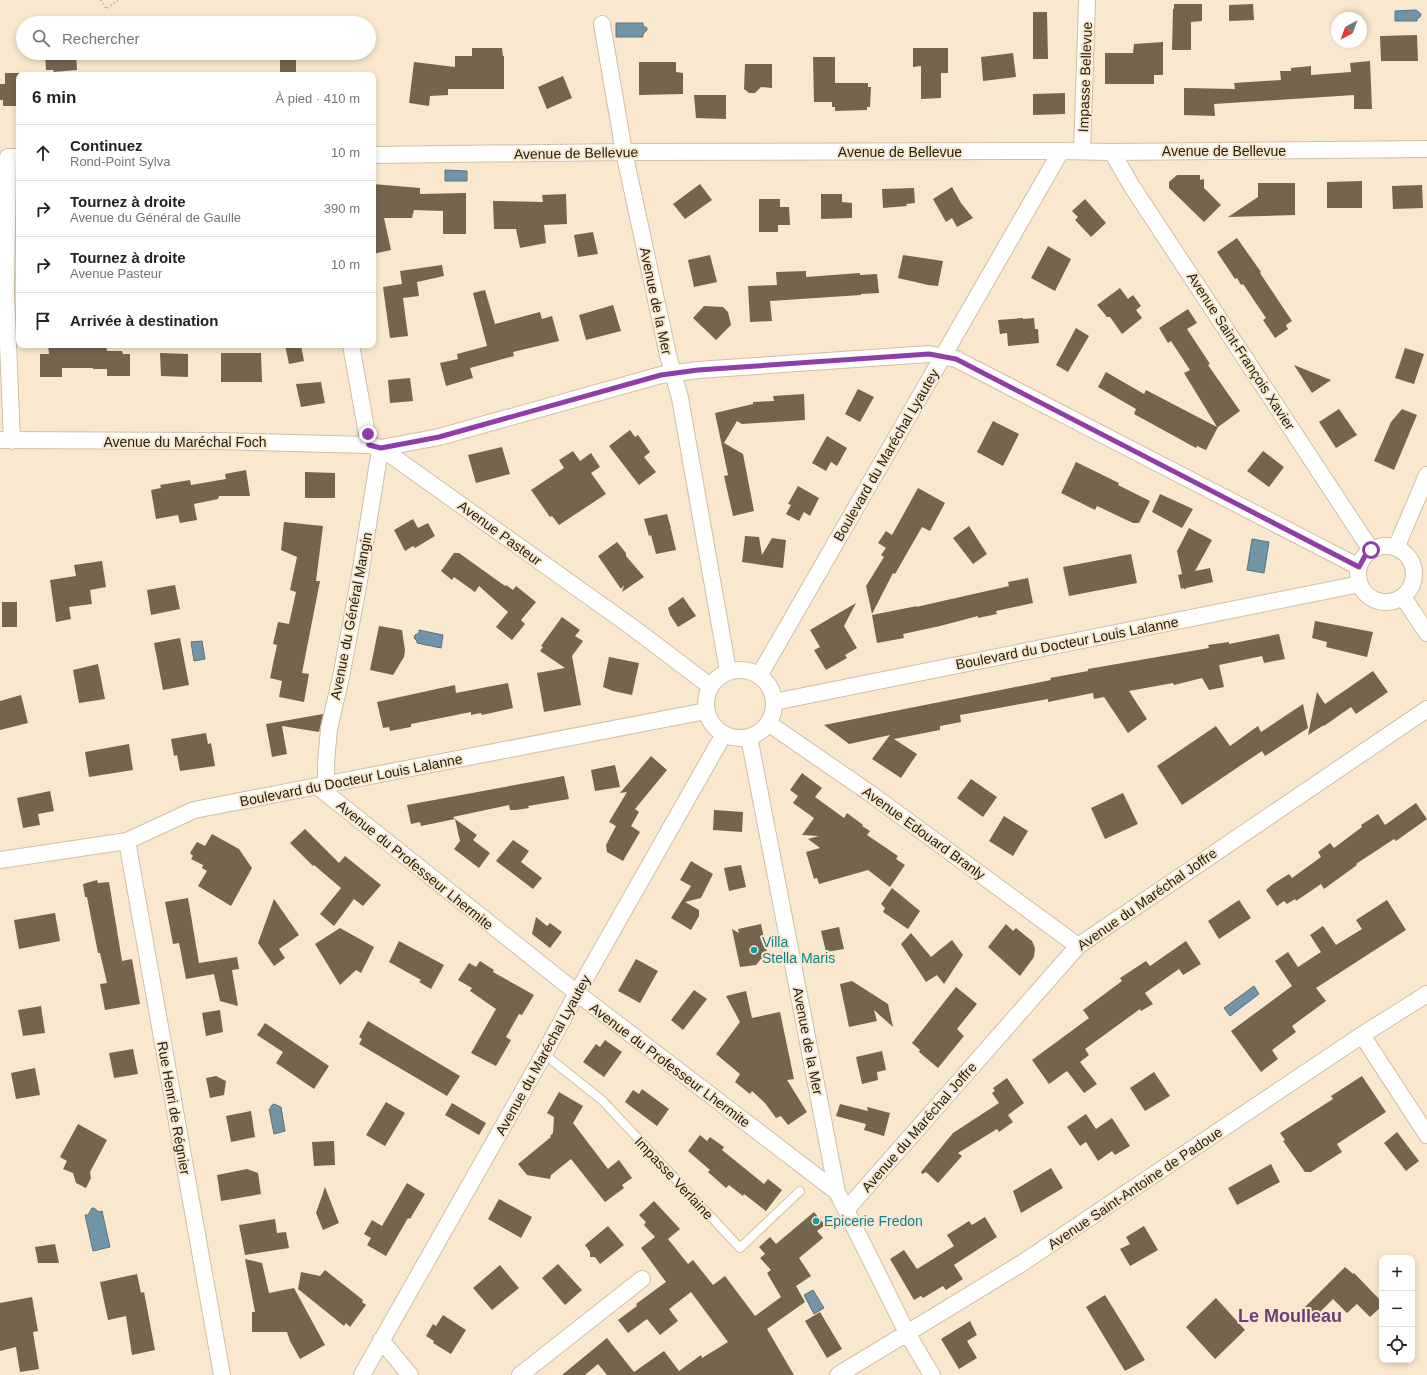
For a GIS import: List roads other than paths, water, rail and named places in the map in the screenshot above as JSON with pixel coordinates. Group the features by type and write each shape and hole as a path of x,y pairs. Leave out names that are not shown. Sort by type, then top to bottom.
{"street":[{"name":"Impasse Bellevue","path":"1082,151 1087,3"},
{"name":"Avenue de la Mer","path":"602,24 624,152 673,374 680,398 728,671"},
{"name":"Avenue de Bellevue","path":"376,155 624,152 1112,152 1427,149"},
{"name":"Boulevard du Maréchal Lyautey","path":"759,676 1061,151"},
{"name":"Avenue Saint-François Xavier","path":"1112,152 1131,185 1371,550"},
{"path":"6,440 6,294 4,228 8,157 16,157"},
{"path":"352,348 375,447"},
{"name":"Avenue du Maréchal Foch","path":"6,440 217,441 375,447 439,437 661,375 698,370 921,354 943,356 956,359 1359,567"},
{"name":"Avenue Pasteur","path":"375,447 632,627 710,686"},
{"name":"Avenue du Général Mangin","path":"322,785 329,729 341,677 359,582 378,462 375,447"},
{"path":"1396,548 1427,475"},
{"path":"1388,546 1396,548 1420,564 1414,576 1413,584 1403,597 1395,601 1378,601 1370,598 1364,592 1358,579 1359,567 1366,554 1371,550 1388,546"},
{"name":"Boulevard du Docteur Louis Lalanne","path":"774,702 1360,584"},
{"path":"1403,597 1427,633"},
{"path":"744,670 759,676 767,683 774,702 773,713 768,723 749,737 732,737 724,734 716,728 706,711 707,694 710,686 718,677 728,671 744,670"},
{"name":"Avenue du Maréchal Joffre","path":"846,1210 1078,946 1427,709"},
{"name":"Boulevard du Docteur Louis Lalanne","path":"0,860 127,841 194,810 706,711"},
{"name":"Avenue Edouard Branly","path":"768,723 871,794 1078,946"},
{"name":"Avenue du Maréchal Lyautey","path":"362,1375 724,734"},
{"name":"Avenue de la Mer","path":"749,737 837,1192 907,1333 932,1375"},
{"name":"Avenue du Professeur Lhermite","path":"322,785 577,993 837,1192"},
{"name":"Rue Henri de Régnier","path":"127,841 222,1375"},
{"name":"Avenue Saint-Antoine de Padoue","path":"838,1375 1019,1265 1362,1035 1427,994"},
{"path":"1362,1035 1427,1135"},
{"path":"520,1375 642,1279"},
{"path":"381,1340 410,1375"}],"lane":[{"name":"Impasse Verlaine","path":"544,1054 603,1101 740,1248 800,1191"}],"water":[{"path":"1416,10 1421,14 1417,21 1395,21 1395,11"},
{"path":"616,23 643,23 643,26 647,28 647,30 643,34 643,37 616,37"},
{"path":"445,170 467,171 467,181 445,181"},
{"path":"1252,539 1269,542 1264,573 1247,570"},
{"path":"419,630 443,635 441,648 417,643 414,638 415,635 419,633"},
{"path":"202,641 205,659 194,661 191,642"},
{"path":"1254,986 1259,994 1230,1016 1224,1008"},
{"path":"274,1104 281,1107 285,1131 274,1134 269,1109 271,1109 271,1106"},
{"path":"92,1208 99,1212 102,1211 110,1247 93,1251 85,1215 88,1215"},
{"path":"813,1290 824,1308 814,1314 804,1295"}],"place":[{"name":"Villa Stella Maris","path":"754,950"},
{"name":"Epicerie Fredon","path":"816,1221"}],"district":[{"name":"Le Moulleau","path":"1290,1316"}]}
